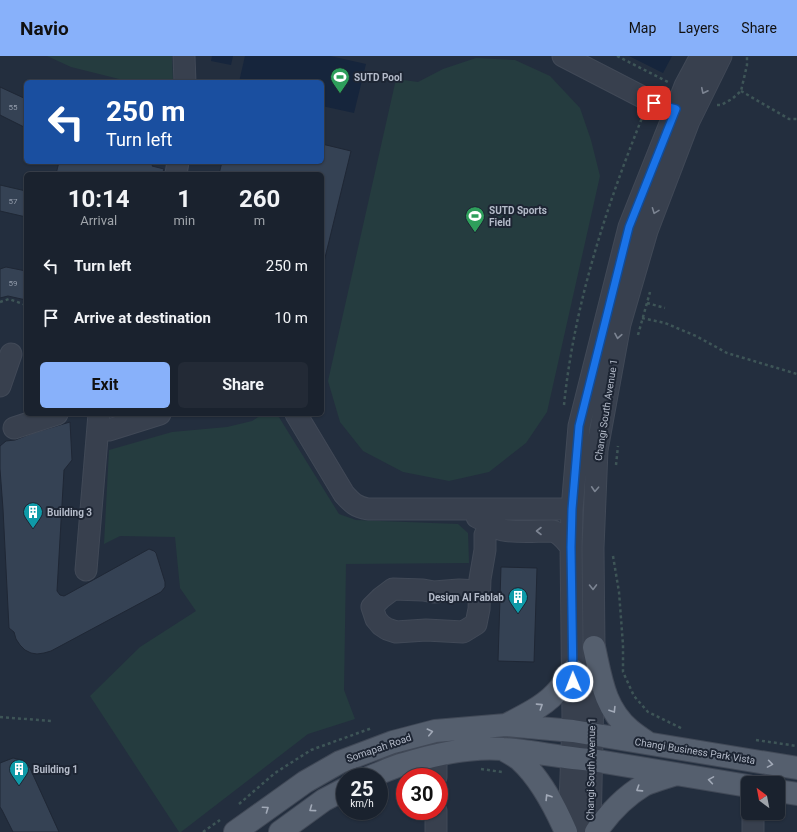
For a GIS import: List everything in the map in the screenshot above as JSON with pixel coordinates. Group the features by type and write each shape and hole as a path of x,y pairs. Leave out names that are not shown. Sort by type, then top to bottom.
{"main road":[{"path":"594,647 602,683 609,703 617,716 630,730 649,744"},
{"path":"506,725 546,702 560,689 573,670"},
{"name":"Somapah Road","path":"234,832 305,782 340,762 393,742 435,731 506,725 582,733"},
{"name":"Changi Business Park Vista","path":"582,733 797,768"},
{"path":"388,770 436,755 469,749 503,749 582,759 741,785"},
{"path":"503,749 520,760 534,775 567,832"},
{"path":"596,832 605,819 630,795 645,785 674,774"},
{"path":"785,792 797,794"},
{"path":"280,832 324,800 336,794"}],"street":[{"path":"184,56 186,80"},
{"path":"563,56 654,103 676,109"},
{"name":"Changi South Avenue 1","path":"582,733 573,670 571,547 572,509 579,426 629,227 685,86 700,56"},
{"name":"Changi South Avenue 1","path":"590,832 582,759 582,733 594,647 593,548 597,450 620,324 647,231 696,105 721,56"},
{"path":"0,386 12,354"},
{"path":"14,428 50,416"},
{"path":"86,570 104,422 146,416"},
{"path":"297,416 344,494 351,502 360,508 458,508 512,510 572,509"},
{"path":"458,508 502,530 557,532 571,547"},
{"path":"479,591 459,590 434,592 424,590 393,589 381,598 372,608 376,619 387,629 396,632 426,630 463,632 476,624 479,609 481,569 485,550 485,535 490,524"},
{"path":"436,755 436,768"},
{"name":"Changi South Avenue 1","path":"567,832 582,759"},
{"path":"436,820 436,832"},
{"path":"753,820 753,832"}],"path":[{"path":"617,56 667,82 685,86"},
{"path":"696,105 708,107 721,105 732,99 741,91 747,65 747,56"},
{"path":"741,91 789,118 797,119"},
{"path":"637,339 651,289"},
{"path":"0,302 8,299 24,303"},
{"path":"647,303 665,308"},
{"path":"623,315 643,318 671,326 696,336 727,353 797,374"},
{"path":"616,472 618,441"},
{"path":"613,556 619,592 623,645 623,672 634,696 648,712 687,731"},
{"path":"0,717 51,721"},
{"path":"750,740 797,746"},
{"path":"474,768 506,772"}],"green space":[{"path":"47,56 172,56 173,80 123,80 71,67"},
{"name":"SUTD Sports Field","path":"476,58 515,60 550,76 580,108 591,140 600,176 547,412 526,443 489,472 449,481 403,472 363,451 340,422 328,381 396,79 418,82 443,69"},
{"path":"260,416 278,416 339,514 356,520 458,524 468,533 469,563 346,564 344,690 355,719 308,734 181,832 179,832 90,696 140,647 196,611 180,588 175,537 120,536 104,544 109,450 172,432 227,427 252,421"}],"water":[{"path":"212,56 233,56 231,65 211,61"},
{"name":"SUTD Pool","path":"245,56 330,56 366,64 354,113 324,106 324,80 239,80"},
{"path":"629,56 672,56 663,73"}],"building":[{"path":"0,87 24,98 24,127 0,115"},
{"path":"324,144 351,151 324,262 324,172 220,172 222,164 324,164"},
{"path":"58,164 153,164 152,166 164,169 163,172 56,172"},
{"path":"0,185 24,191 24,217 0,211"},
{"path":"6,267 24,271 24,300 8,296 0,298 0,269"},
{"name":"Building 3","path":"70,422 72,460 64,470 57,591 60,595 64,596 149,549 156,553 165,582 165,587 161,592 51,651 37,654 25,650 16,639 14,632 9,628 0,446 6,441 15,440"},
{"name":"Design AI Fablab","path":"501,567 537,568 534,662 498,661"},
{"name":"Building 1","path":"13,758 22,760 29,766 59,832 13,832 0,807 0,763"}],"place":[{"name":"SUTD Pool","path":"340,94"},
{"name":"SUTD Sports Field","path":"475,233"},
{"name":"Building 3","path":"33,529"},
{"name":"Design AI Fablab","path":"518,614"},
{"name":"Building 1","path":"19,786"}],"route":[{"path":"573,682 571,547 572,509 579,426 629,227 676,109 654,103"}]}
